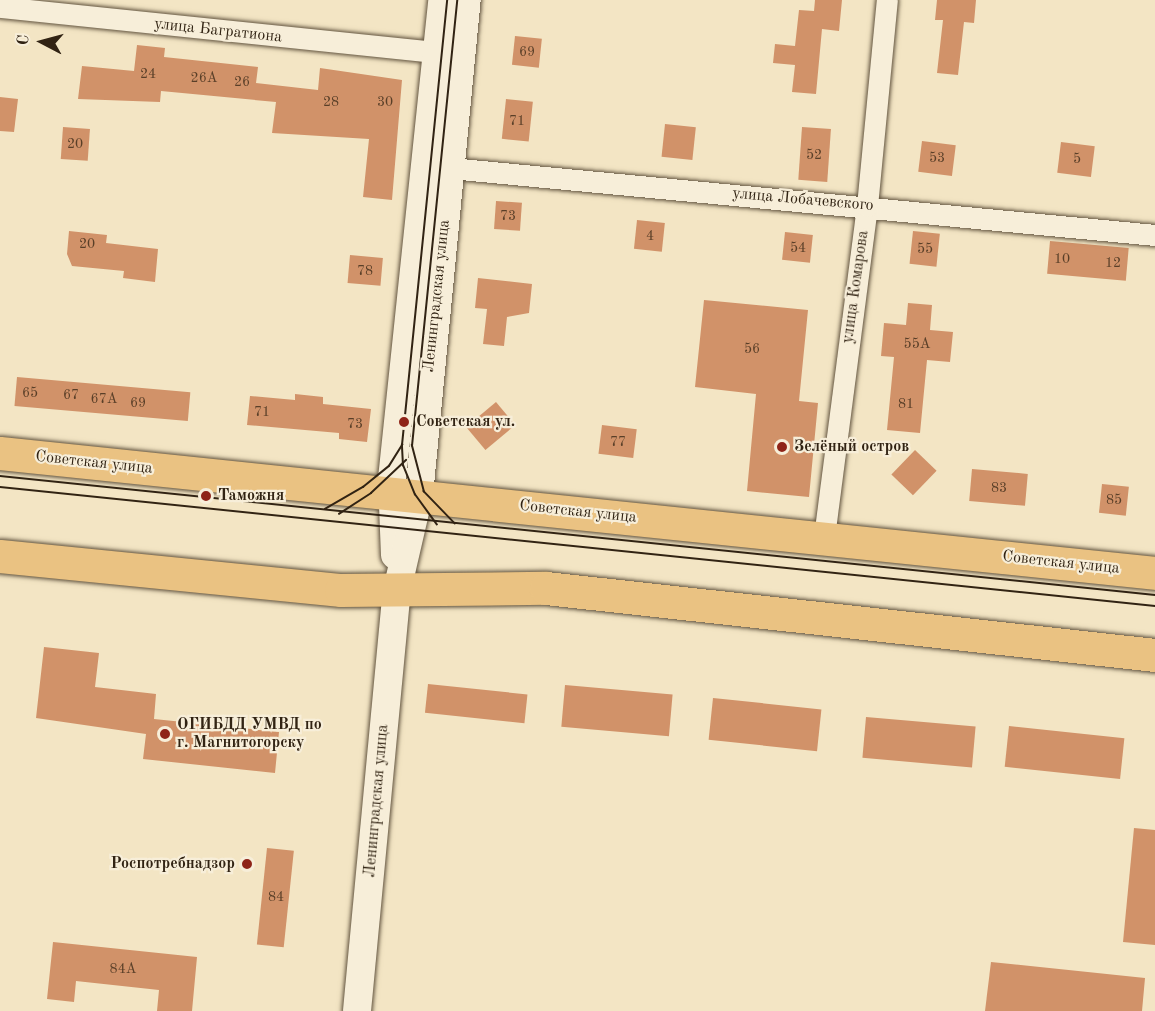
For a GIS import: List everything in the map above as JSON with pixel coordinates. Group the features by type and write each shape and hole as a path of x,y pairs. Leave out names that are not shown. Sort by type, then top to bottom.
{"main road":[{"name":"Ленинградская улица","path":"357,1011 406,494 442,0"},
{"name":"Ленинградская улица","path":"406,494 450,168 467,0"},
{"name":"Советская улица","path":"0,453 1155,573"},
{"path":"0,557 341,590 546,588 1155,655"}],"street":[{"name":"улица Комарова","path":"824,537 867,206 887,0"},
{"name":"улица Багратиона","path":"0,7 437,52"},
{"name":"улица Лобачевского","path":"450,168 1155,235"}],"building":[{"path":"815,0 842,0 839,31 822,29 816,94 792,92 795,65 773,63 775,44 795,46 799,10 814,11"},
{"path":"937,0 976,0 974,23 964,22 958,75 937,73 943,20 935,20"},
{"path":"515,36 542,39 539,68 512,65"},
{"path":"137,45 165,48 164,57 258,67 256,83 318,90 320,68 402,80 392,200 363,197 369,139 272,133 276,102 161,91 160,102 78,99 82,66 134,71"},
{"path":"0,97 18,99 14,132 0,131"},
{"path":"506,99 533,102 529,142 502,139"},
{"path":"665,124 696,127 692,160 662,157"},
{"path":"63,127 90,129 88,161 61,159"},
{"path":"802,127 831,129 827,182 798,180"},
{"path":"922,141 956,145 952,176 918,172"},
{"path":"1061,142 1095,146 1091,177 1057,173"},
{"path":"496,201 522,203 520,231 494,229"},
{"path":"637,220 665,223 662,252 634,249"},
{"path":"69,231 107,235 106,243 158,249 155,282 123,278 124,271 72,266 67,254"},
{"path":"913,231 940,234 936,267 910,264"},
{"path":"785,232 813,235 810,263 782,260"},
{"path":"1050,241 1129,248 1126,281 1047,274"},
{"path":"350,255 383,258 380,286 348,283"},
{"path":"478,278 532,284 529,313 507,317 504,346 483,344 487,309 475,308"},
{"path":"704,300 808,310 799,401 818,403 809,497 747,491 756,394 695,387"},
{"path":"908,303 932,305 930,330 953,332 950,362 927,360 920,433 887,430 894,357 881,356 884,323 906,325"},
{"path":"17,377 190,392 188,421 14,406"},
{"path":"295,394 323,397 323,404 371,409 367,442 339,439 339,433 247,425 250,396 295,400"},
{"path":"496,402 515,425 485,450 466,427"},
{"path":"602,425 637,429 633,458 598,454"},
{"path":"915,450 937,471 913,495 891,474"},
{"path":"972,469 1028,474 1025,506 969,501"},
{"path":"1102,484 1129,487 1126,516 1099,513"},
{"path":"44,647 99,653 95,687 156,694 154,719 279,732 275,773 143,759 146,734 36,718"},
{"path":"428,684 527,694 524,723 425,713"},
{"path":"565,685 673,694 669,736 561,727"},
{"path":"713,698 821,709 817,751 709,740"},
{"path":"866,717 976,727 972,767 862,758"},
{"path":"1009,726 1124,738 1120,779 1005,767"},
{"path":"1134,828 1155,830 1155,945 1123,942"},
{"path":"267,848 294,851 284,947 257,944"},
{"path":"53,942 197,957 192,1011 157,1011 159,990 76,981 74,1002 47,999"},
{"path":"991,962 1145,978 1142,1011 985,1011"}],"tram line":[{"path":"437,525 415,495 403,466 402,445 447,0"},
{"path":"455,524 424,492 412,446 457,0"},
{"path":"325,509 363,487 389,466 402,445"},
{"path":"339,514 371,493 406,460"},
{"path":"0,476 1155,595"},
{"path":"0,487 1155,606"}],"place":[{"name":"Советская ул.","path":"404,422"},
{"name":"Зелёный остров","path":"782,447"},
{"name":"Таможня","path":"206,496"},
{"name":"ОГИБДД УМВД по г. Магнитогорску","path":"165,734"},
{"name":"Роспотребнадзор","path":"247,864"}]}
